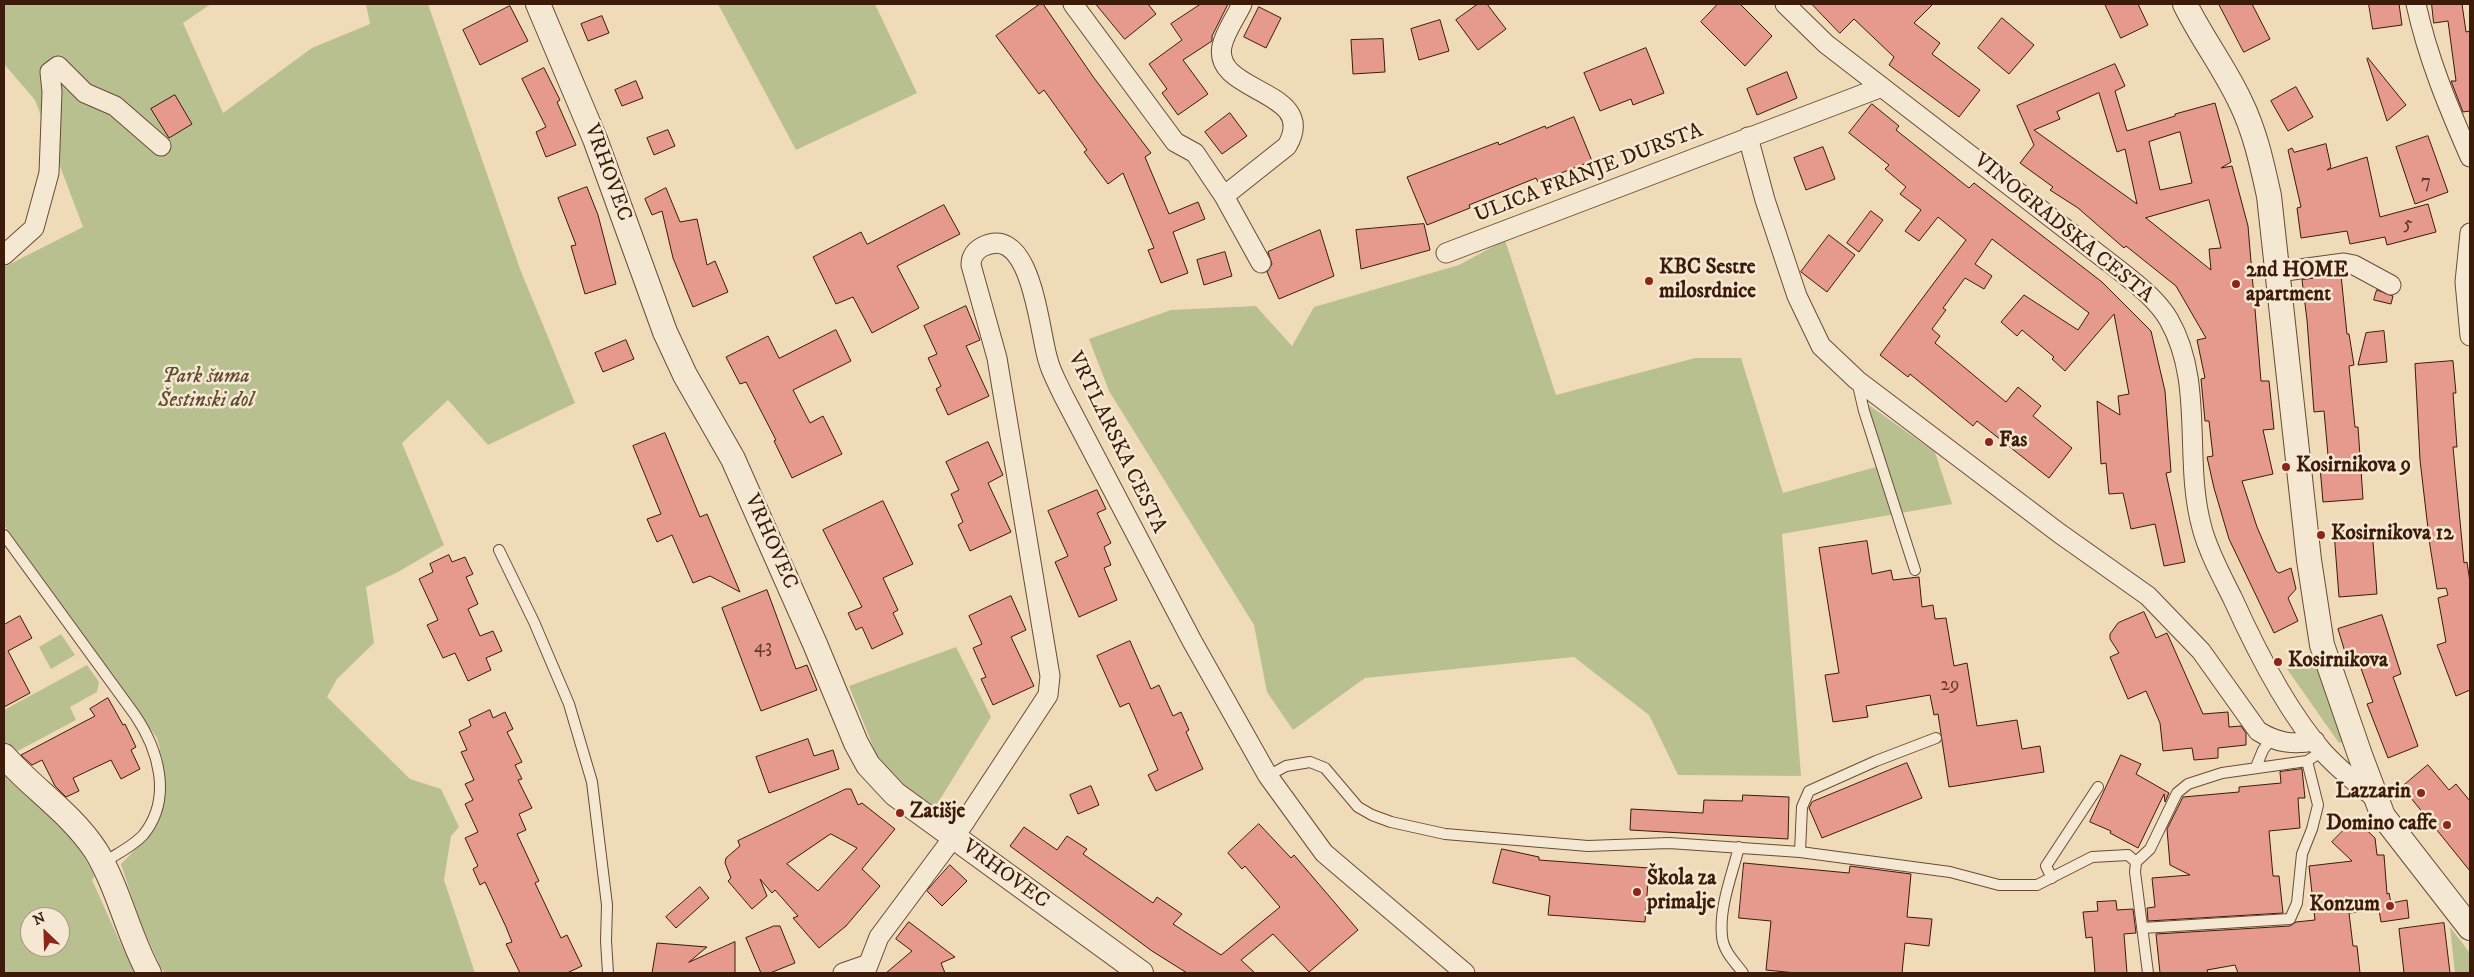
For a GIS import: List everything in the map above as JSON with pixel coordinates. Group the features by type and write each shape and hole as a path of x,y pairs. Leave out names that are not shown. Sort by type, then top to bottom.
{"street":[{"name":"VRHOVEC","path":"538,4 595,139 665,332 685,375 732,459 804,618 856,743 868,765 895,794 1141,973"},
{"path":"1073,4 1175,142 1194,153 1224,196 1261,263"},
{"path":"1224,196 1287,146 1293,136 1292,116 1283,106 1237,77 1226,66 1222,58 1222,46 1242,4"},
{"name":"VINOGRADSKA CESTA","path":"1785,4 1826,44 2115,267 2147,294 2168,318 2184,355 2189,386 2193,489 2202,529 2246,628 2315,751 2376,798 2389,824 2470,928"},
{"path":"2185,4 2240,100 2257,144 2269,196 2317,619 2322,645 2376,798"},
{"path":"2416,4 2436,79 2470,157"},
{"path":"4,255 34,228 49,173 52,92 50,72 58,66 85,92 115,106 161,146"},
{"name":"ULICA FRANJE DURSTA","path":"1446,253 1882,87"},
{"path":"1748,137 1765,200 1797,296 1821,346 1857,380 2059,533 2148,596 2201,651 2258,731 2284,744 2315,751"},
{"path":"2468,242 2465,282 2470,336"},
{"name":"VRTLARSKA CESTA","path":"954,837 1043,705 1048,694 1050,676 997,358 971,265 971,258 975,252 992,244 1002,243 1011,247 1024,265 1048,360 1063,395 1192,641 1268,776 1324,853 1465,973"},
{"path":"2278,272 2344,263 2354,265 2391,285"},
{"path":"4,756 80,829 103,863 128,928 149,973"},
{"path":"843,973 866,969 879,937 954,837"}],"lane":[{"path":"1857,380 1869,430 1915,570"},
{"path":"4,535 135,715 148,734 158,760 159,798 150,825 143,835 103,863"},
{"path":"499,550 534,622 569,704 592,782 607,905 608,973"},
{"path":"1800,852 1802,808 1809,791 1876,760 1936,738"},
{"path":"2256,767 2263,750 2271,739"},
{"path":"2136,867 2150,849 2177,793 2188,784 2222,773 2256,767 2315,751 2318,805 2312,829 2302,854 2297,903 2290,919 2142,928"},
{"path":"1268,776 1286,766 1310,762 1325,768 1358,807 1372,815 1391,822 1445,834 1588,846 1669,843 1800,852 1950,872 1999,885 2037,885 2092,857 2128,855 2136,867 2148,973"},
{"path":"2052,878 2046,866 2098,787"},
{"path":"1739,848 1725,899 1722,937 1728,953 1743,973"}],"green space":[{"name":"Park šuma Šestinski dol","path":"4,4 211,4 183,23 223,113 312,48 370,24 366,4 428,4 520,269 575,403 488,445 448,400 402,443 444,545 398,572 366,587 374,643 337,679 327,697 410,779 441,789 459,827 451,836 444,880 475,973 165,973 161,968 140,922 121,864 147,835 156,821 161,807 164,792 164,776 157,738 4,525 4,267 83,227 35,100 4,64"},
{"path":"718,4 875,4 917,93 796,150"},
{"path":"1505,240 1556,395 1695,358 1741,358 1783,493 1876,467 1856,396 1935,452 1952,504 1782,534 1801,776 1678,775 1649,715 1574,657 1365,678 1293,730 1267,692 1254,625 1109,391 1089,339 1171,310 1256,306 1292,346 1314,307 1459,265"},
{"path":"61,634 75,655 51,669 39,647"},
{"path":"956,647 991,717 934,809 899,783 876,754 849,686"},
{"path":"2313,654 2343,742 2339,743 2287,669"},
{"path":"87,665 99,682 97,692 70,707 76,720 12,754 4,745 4,710"},
{"path":"4,769 72,837 95,876 92,880 134,973 4,973"},
{"path":"2450,927 2470,953 2470,973 2455,973"}],"building":[{"path":"1040,4 1043,4 1094,78 1151,153 1145,157 1169,214 1198,202 1205,219 1173,232 1188,273 1161,283 1148,250 1154,248 1123,173 1108,184 1084,152 1087,150 1044,90 1039,94 996,36"},
{"path":"1096,4 1148,4 1156,14 1125,39"},
{"path":"1201,4 1228,4 1212,36 1212,41 1183,60 1208,94 1178,115 1162,93 1167,89 1149,64 1182,40 1171,24"},
{"path":"1478,4 1487,4 1506,29 1478,50 1456,20"},
{"path":"1718,4 1740,4 1772,36 1745,66 1701,22"},
{"path":"1812,4 1933,4 1914,23 1940,43 1932,54 1980,90 1959,117 1889,65 1894,57 1854,19 1840,33"},
{"path":"2105,4 2138,4 2148,25 2121,38"},
{"path":"2219,4 2252,4 2270,39 2244,52"},
{"path":"2369,4 2399,4 2402,25 2373,29"},
{"path":"2432,4 2462,4 2466,32 2470,31 2470,111 2463,112 2451,81 2456,81 2448,21 2434,23"},
{"path":"510,6 528,41 480,65 463,30"},
{"path":"1259,7 1281,18 1266,48 1244,37"},
{"path":"602,16 609,33 588,41 581,24"},
{"path":"2002,18 2034,45 2009,74 1978,48"},
{"path":"1440,20 1449,51 1419,60 1411,29"},
{"path":"1383,39 1385,72 1353,74 1351,40"},
{"path":"1646,48 1664,93 1633,105 1631,99 1600,111 1584,73"},
{"path":"2367,59 2406,105 2387,121"},
{"path":"2115,64 2125,86 2115,91 2127,131 2175,116 2175,114 2215,103 2231,162 2221,168 2232,166 2248,226 2261,381 2269,381 2274,429 2263,430 2273,474 2242,481 2257,527 2276,571 2279,573 2291,568 2296,589 2288,598 2298,621 2274,633 2229,539 2207,457 2213,456 2209,421 2205,421 2201,379 2205,378 2197,340 2206,338 2176,286 2126,246 2124,248 2078,208 2050,190 2053,187 2020,163 2034,145 2017,106","holes":["2099,93 2117,152 2125,149 2137,204 2034,130 2060,119 2057,112","2180,132 2192,183 2160,190 2149,142","2209,200 2221,248 2209,249 2211,270 2146,218"]},
{"path":"544,68 560,100 557,102 576,145 546,157 536,132 546,127 522,79"},
{"path":"1787,72 1797,98 1757,115 1747,89"},
{"path":"636,81 643,98 622,106 615,90"},
{"path":"2296,87 2313,117 2288,131 2271,101"},
{"path":"175,95 192,124 169,138 151,109"},
{"path":"1872,104 1899,126 1896,130 1969,188 1974,183 2102,282 2151,331 2165,391 2171,472 2166,473 2185,562 2164,566 2155,524 2131,529 2123,493 2109,494 2106,463 2101,464 2097,401 2120,415 2118,396 2129,394 2114,314 2065,371 2052,359 2054,357 2022,330 2017,336 2001,322 2024,295 2078,330 2089,313 1992,239 1975,264 1992,276 1984,289 1965,278 1943,308 1946,310 1932,329 1940,336 1935,343 2006,402 2018,387 2041,406 2033,416 2072,448 2049,478 1977,421 1973,426 1910,374 1908,377 1880,355 1966,240 1938,217 1919,241 1905,231 1921,210 1900,194 1906,187 1885,169 1889,165 1849,133"},
{"path":"1230,113 1247,136 1222,154 1205,132"},
{"path":"1574,117 1592,161 1538,182 1536,178 1469,205 1470,208 1427,225 1407,177 1498,142 1499,145 1545,126 1546,128"},
{"path":"668,130 675,146 654,155 647,138"},
{"path":"2428,136 2448,192 2415,204 2396,147"},
{"path":"2326,144 2331,167 2327,170 2367,157 2380,217 2428,204 2436,232 2387,245 2385,237 2350,244 2347,231 2301,238 2297,208 2301,207 2288,150 2292,148 2294,152"},
{"path":"1823,147 1835,179 1806,190 1794,158"},
{"path":"587,187 598,215 616,284 585,294 571,246 576,245 558,198"},
{"path":"666,188 680,222 697,219 707,265 715,261 728,292 693,307 673,258 662,211 652,215 645,199"},
{"path":"944,205 960,234 897,266 919,308 872,333 853,297 836,304 813,257 861,232 867,244"},
{"path":"1871,211 1883,220 1859,252 1847,243"},
{"path":"1424,224 1430,250 1361,269 1356,230"},
{"path":"1320,230 1334,276 1279,299 1267,272 1272,264 1268,252"},
{"path":"1829,235 1855,255 1827,292 1801,272"},
{"path":"1225,252 1232,276 1204,285 1197,260"},
{"path":"2341,275 2347,334 2349,334 2354,365 2349,366 2355,427 2358,427 2363,499 2323,502 2320,467 2329,466 2324,411 2314,412 2302,280"},
{"path":"2377,290 2393,296 2391,304 2374,300"},
{"path":"966,306 980,340 966,346 989,396 948,415 936,389 941,386 928,358 937,354 924,326"},
{"path":"836,330 851,361 793,390 810,423 823,416 842,454 792,478 774,441 776,440 746,382 740,384 726,357 768,336 779,358"},
{"path":"2384,331 2387,362 2358,365 2366,333"},
{"path":"626,340 634,359 603,372 595,353"},
{"path":"2453,361 2456,393 2453,393 2457,447 2453,447 2464,563 2467,562 2470,582 2470,690 2456,696 2437,645 2446,642 2438,598 2448,595 2446,588 2437,589 2430,546 2420,460 2415,364"},
{"path":"665,433 700,517 707,514 740,592 710,576 693,583 672,535 657,542 647,519 661,514 633,446"},
{"path":"988,442 1003,475 988,483 1011,532 970,551 958,525 963,522 951,494 959,490 946,462"},
{"path":"1097,490 1106,509 1097,513 1111,543 1104,547 1111,565 1104,568 1117,600 1079,617 1055,562 1068,556 1048,511"},
{"path":"883,501 913,564 883,578 898,610 893,613 903,634 872,649 862,627 856,630 848,613 862,607 823,530"},
{"path":"2372,529 2377,594 2339,597 2334,532"},
{"path":"1867,541 1872,574 1891,570 1893,580 1919,577 1922,607 1933,605 1935,619 1946,618 1954,666 1967,663 1977,726 2017,720 2022,749 2040,746 2044,772 1949,787 1938,714 1934,715 1930,695 1866,706 1868,717 1833,722 1825,675 1839,673 1819,548"},
{"path":"449,555 452,562 465,557 473,574 466,577 478,604 468,609 480,636 493,631 502,651 486,658 491,670 468,681 455,653 443,658 427,625 438,620 419,579 433,572 430,564"},
{"path":"767,590 796,669 807,665 817,690 761,711 722,608"},
{"path":"1011,596 1026,630 1011,637 1034,686 993,705 981,679 986,677 973,648 982,644 969,616"},
{"path":"2144,612 2156,638 2167,633 2203,714 2228,712 2229,727 2241,726 2246,733 2246,745 2218,748 2218,758 2194,760 2192,748 2163,751 2160,723 2146,691 2128,699 2110,657 2119,653 2110,639 2110,634 2118,623"},
{"path":"2382,615 2401,674 2393,677 2418,746 2388,758 2367,704 2373,702 2358,660 2348,662 2338,629"},
{"path":"20,616 32,638 8,651 30,693 4,707 4,625"},
{"path":"1130,641 1151,689 1159,685 1173,716 1181,712 1189,730 1186,732 1203,769 1156,791 1148,775 1158,770 1129,703 1120,707 1097,656"},
{"path":"108,698 123,725 125,724 136,747 131,750 140,769 121,779 111,760 73,778 79,791 66,797 55,786 42,760 32,765 21,755 95,716 90,709"},
{"path":"490,710 493,718 505,712 513,729 507,732 522,762 515,765 522,779 518,780 532,808 519,814 526,830 517,834 539,881 535,883 561,938 567,935 582,966 567,973 520,973 506,944 512,942 506,927 485,882 480,885 473,869 478,866 465,838 478,832 465,804 473,800 465,784 474,780 461,752 467,750 459,732 471,726 469,720"},
{"path":"808,739 814,756 833,750 839,769 769,793 756,757"},
{"path":"2121,755 2141,764 2136,774 2169,793 2165,802 2164,794 2138,848 2110,833 2111,831 2090,822"},
{"path":"1907,763 1922,798 1822,838 1809,808 1812,802"},
{"path":"2428,765 2449,790 2456,784 2470,801 2470,871 2402,787"},
{"path":"2302,769 2305,798 2298,798 2300,828 2269,831 2273,876 2279,876 2283,913 2148,921 2147,908 2155,907 2152,878 2190,875 2170,865 2167,829 2183,797 2239,792 2239,787 2281,783 2280,772"},
{"path":"1091,786 1099,805 1078,814 1070,795"},
{"path":"846,789 851,789 858,805 862,803 895,829 862,869 880,886 846,926 819,948 793,918 798,916 775,890 772,893 760,879 767,896 752,909 728,881 731,878 725,863 726,858 740,846 738,841","holes":["831,834 857,848 818,891 787,864"]},
{"path":"1743,795 1789,797 1788,839 1630,830 1631,809 1703,813 1704,800 1742,801"},
{"path":"2355,819 2375,838 2377,855 2384,855 2387,894 2389,893 2391,903 2407,900 2409,918 2381,922 2379,910 2349,913 2353,946 2357,946 2360,973 2238,973 2235,965 2207,970 2208,973 2160,973 2156,934 2290,926 2296,922 2315,920 2309,866 2352,861 2332,842"},
{"path":"1259,824 1291,858 1294,855 1358,930 1309,972 1273,934 1241,960 1255,973 1187,973 1152,951 1010,846 1024,827 1057,850 1067,836 1087,849 1083,854 1153,903 1157,897 1182,914 1173,924 1221,955 1280,907 1245,866 1242,869 1228,853"},
{"path":"1502,849 1539,857 1539,860 1649,868 1645,922 1548,915 1550,896 1493,883"},
{"path":"1744,863 1849,873 1850,866 1911,874 1907,917 1932,919 1929,946 1905,943 1902,973 1796,973 1766,970 1771,921 1739,918"},
{"path":"950,865 967,881 942,906 927,891"},
{"path":"700,887 709,898 676,928 666,917"},
{"path":"2116,901 2117,910 2133,909 2136,933 2124,934 2127,973 2095,973 2092,937 2086,938 2083,912 2098,911 2097,902"},
{"path":"909,922 955,957 941,963 945,973 886,973 912,951 896,939"},
{"path":"2444,923 2450,973 2404,973 2399,929"},
{"path":"774,926 780,926 795,963 770,973 761,973 746,938"},
{"path":"735,942 735,973 652,973 657,943 707,947 689,962"}],"place":[{"name":"KBC Sestre milosrdnice","path":"1649,281"},
{"name":"2nd HOME apartment","path":"2236,284"},
{"name":"Fas","path":"1989,442"},
{"name":"Kosirnikova 9","path":"2286,467"},
{"name":"Kosirnikova 12","path":"2321,535"},
{"name":"Kosirnikova","path":"2278,662"},
{"name":"Lazzarin","path":"2421,793"},
{"name":"Zatišje","path":"900,813"},
{"name":"Domino caffe","path":"2447,825"},
{"name":"Škola za primalje","path":"1637,892"},
{"name":"Konzum","path":"2390,906"}]}
